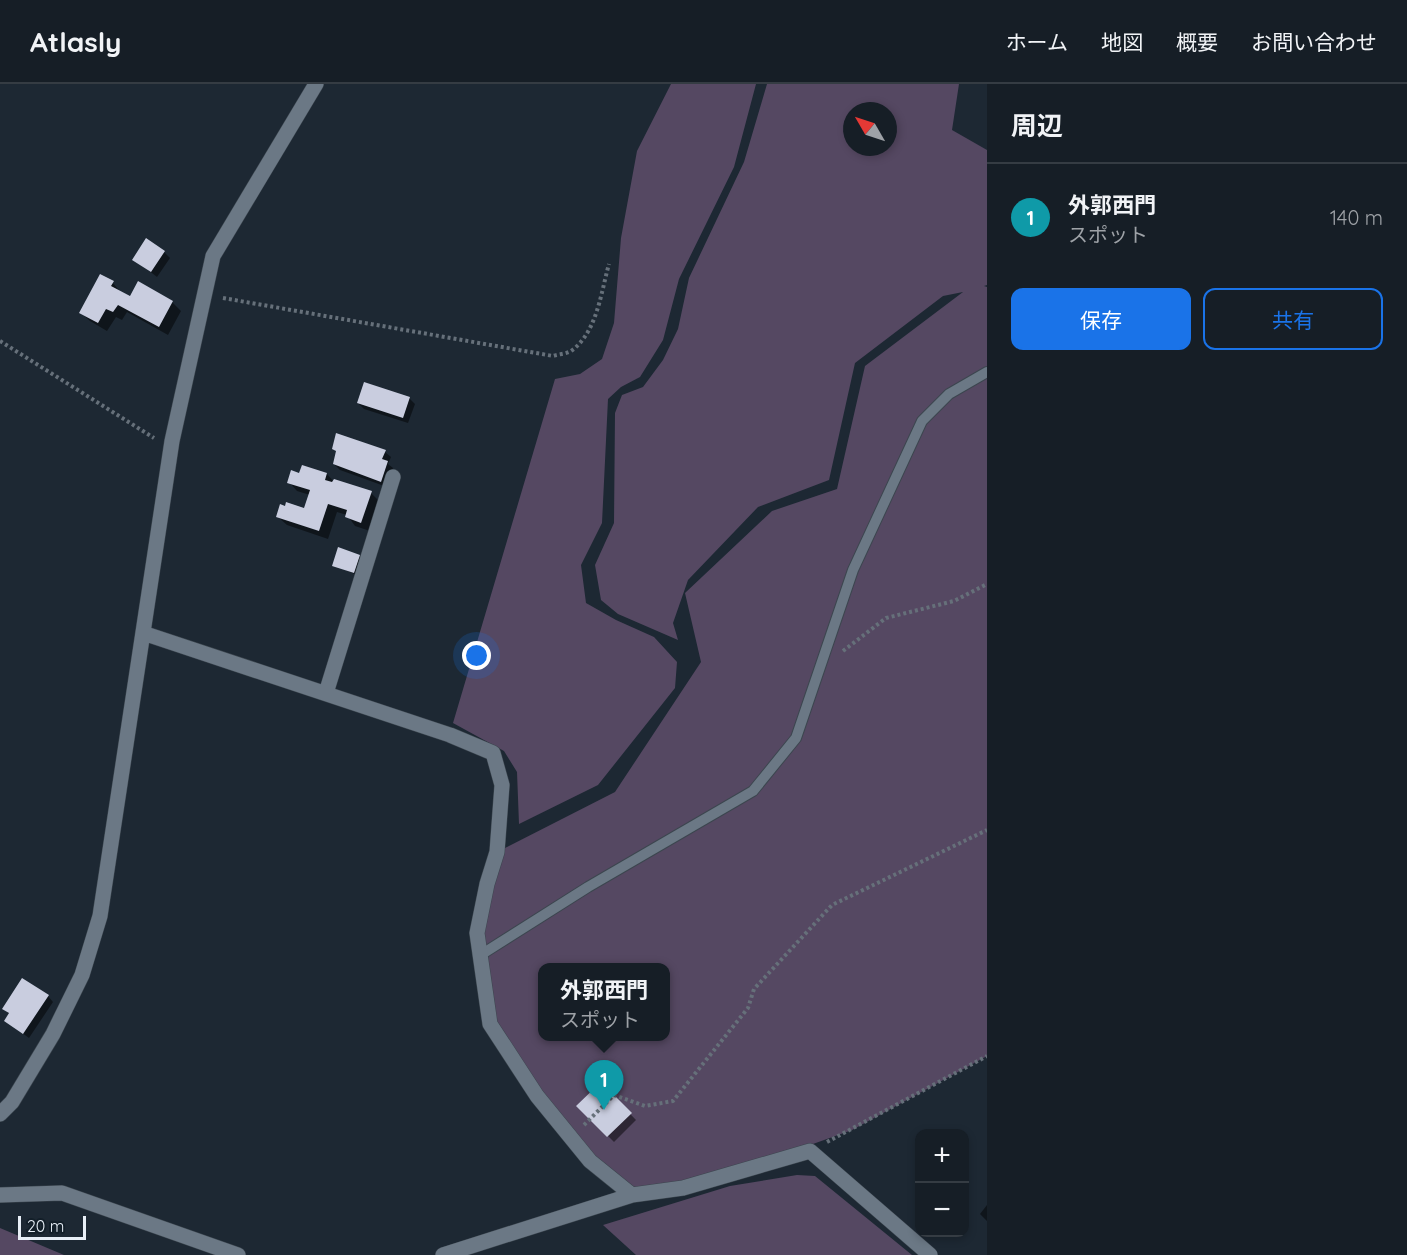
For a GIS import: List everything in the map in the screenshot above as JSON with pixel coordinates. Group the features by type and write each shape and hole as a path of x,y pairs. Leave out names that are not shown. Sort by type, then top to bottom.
{"street":[{"path":"0,1114 12,1102 53,1034 82,975 100,916 171,448 213,256 316,84"},
{"path":"326,693 393,477"},
{"path":"143,633 450,735 493,753 502,785 497,852 487,884 477,933 490,1024 518,1070 590,1161 633,1196"},
{"path":"443,1255 633,1196 683,1188 810,1151 930,1255"},
{"path":"0,1195 62,1193 238,1255"}],"lane":[{"path":"479,956 588,887 753,791 796,738 853,570 922,421 949,394 987,372"}],"path":[{"path":"204,294 553,356 570,352 582,340 595,317 609,264"},
{"path":"0,341 171,448"},
{"path":"839,657 845,649 886,618 954,601 987,584"},
{"path":"571,1138 614,1095 645,1106 673,1101 748,1008 754,989 832,905 987,830"},
{"path":"810,1151 987,1056"}],"shaded area":[{"path":"671,84 756,84 734,167 679,279 663,340 640,377 621,387 608,399 602,523 581,565 586,603 654,637 677,662 675,688 598,785 519,824 517,772 504,751 453,723 555,379 580,374 602,359 614,323 621,238 637,151"},
{"path":"767,84 959,84 952,130 987,150 987,285 984,286 987,287 987,1056 852,1130 746,1168 632,1195 590,1161 490,1024 479,956 497,852 615,792 701,662 685,593 772,511 837,489 865,366 963,292 943,296 855,363 829,480 758,507 688,580 673,623 678,640 618,614 601,600 595,565 614,523 615,413 622,395 643,387 663,360 678,329 689,278 744,162"},
{"path":"797,1175 815,1176 912,1255 636,1255 603,1225 730,1186"},
{"path":"0,1228 64,1255 0,1255"}],"building":[{"path":"146,238 165,251 151,272 132,260"},
{"path":"100,274 114,281 111,286 130,296 138,281 173,301 159,327 118,305 113,312 106,309 98,323 79,313"},
{"path":"364,382 410,397 403,418 357,403"},
{"path":"336,433 386,450 382,459 388,461 381,482 333,464 336,451 332,449"},
{"path":"302,465 327,473 325,480 332,482 334,479 372,491 361,523 345,517 347,510 328,504 319,531 276,517 280,504 285,506 286,502 304,508 310,490 287,483 291,470 299,473"},
{"path":"338,547 360,555 354,573 332,566"},
{"path":"22,978 49,995 23,1034 4,1021 9,1013 2,1009"},
{"path":"601,1082 632,1113 607,1137 576,1106"}],"place":[{"name":"外郭西門","path":"604,1110"}]}
